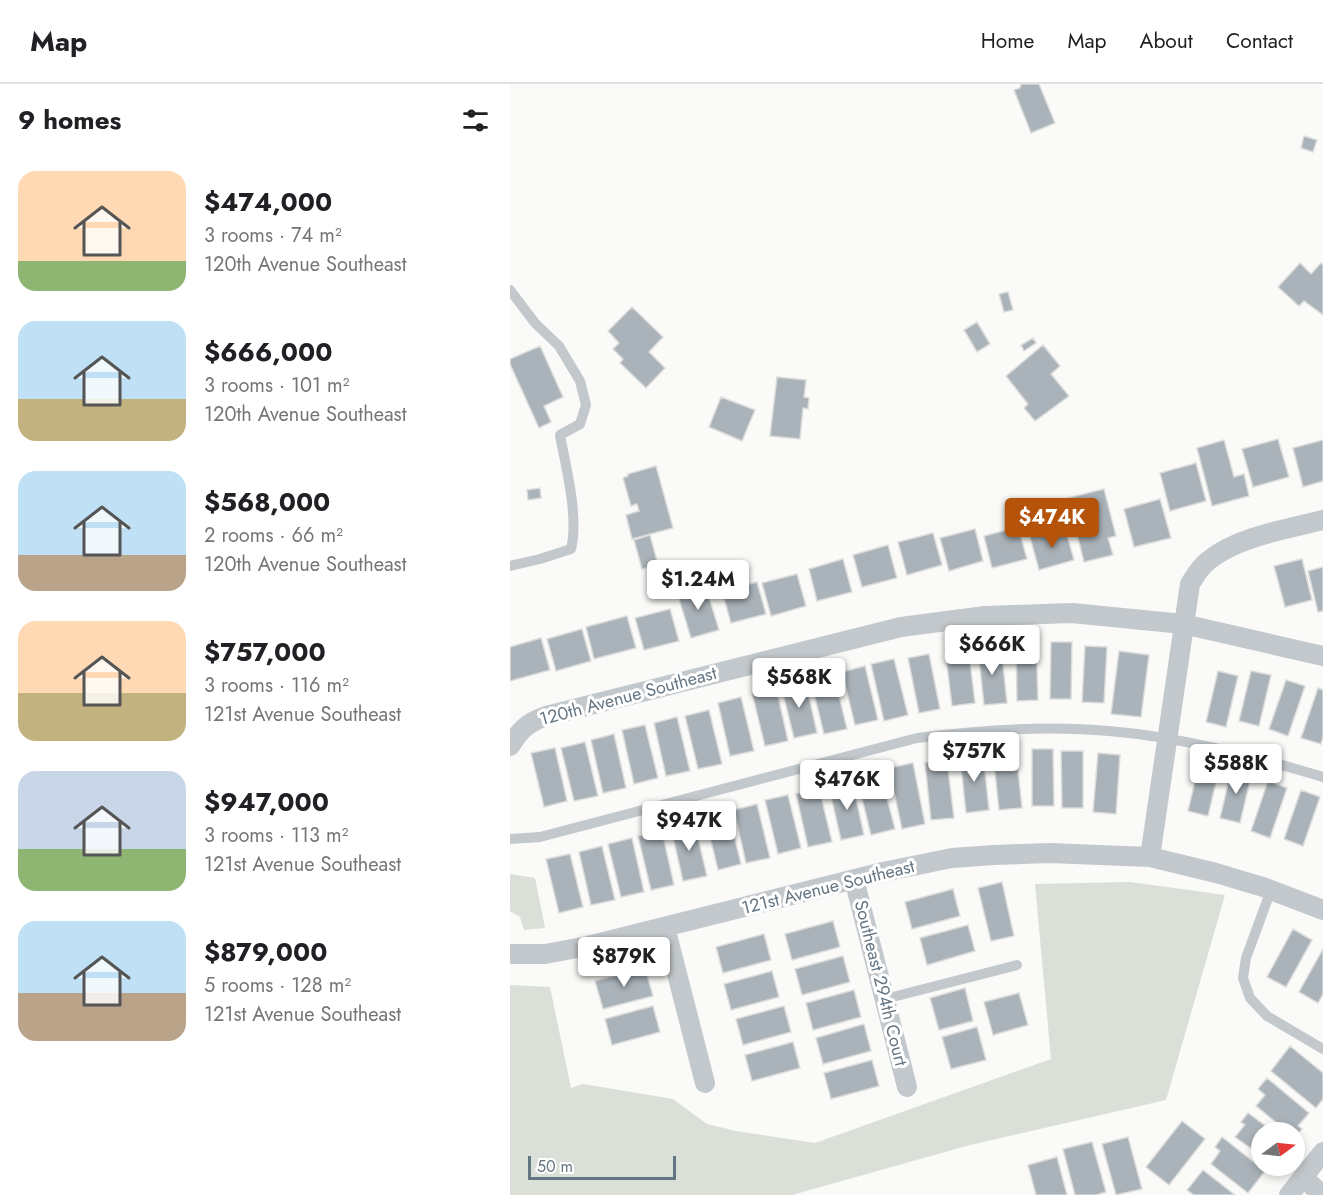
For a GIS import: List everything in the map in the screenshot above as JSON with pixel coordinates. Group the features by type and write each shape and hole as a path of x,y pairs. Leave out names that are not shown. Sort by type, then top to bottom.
{"street":[{"path":"1150,857 1190,584 1208,561 1228,549 1253,538 1323,520"},
{"name":"120th Avenue Southeast","path":"510,746 518,732 530,722 546,716 901,627 986,616 1072,613 1183,624 1323,656"},
{"name":"121st Avenue Southeast","path":"510,954 545,954 588,946 855,879 952,858 994,855 1049,853 1150,857 1216,873 1271,890 1323,910"},
{"name":"Southeast 294th Court","path":"855,879 907,1087"},
{"path":"665,927 705,1083"},
{"path":"1289,1195 1323,1152"},
{"path":"1303,1177 1322,1195"}],"lane":[{"path":"510,290 535,323 559,346 580,381 586,405 580,424 560,435 569,486 574,535 571,549 510,566"},
{"path":"510,839 540,837 917,738 965,732 1040,729 1107,731 1167,738 1263,759 1323,777"},
{"path":"1271,890 1246,958 1243,978 1250,998 1267,1016 1323,1050"},
{"path":"885,999 1017,965"}],"shaded area":[{"path":"510,874 535,878 545,928 524,930 520,917 510,911"},
{"path":"1130,882 1225,895 1166,1100 970,1145 792,1195 510,1195 510,985 550,987 571,1088 583,1084 673,1099 707,1124 736,1131 815,1143 1051,1059 1035,884"}],"building":[{"path":"1021,84 1039,84 1055,123 1031,133 1014,90 1020,88"},
{"path":"1304,136 1317,140 1313,152 1301,148"},
{"path":"1300,263 1311,274 1321,263 1323,265 1323,315 1304,301 1299,306 1278,287"},
{"path":"1008,292 1013,310 1004,312 999,294"},
{"path":"632,307 663,337 649,352 665,368 646,388 620,363 623,359 613,349 619,343 608,331"},
{"path":"977,322 990,344 977,352 964,330"},
{"path":"1033,338 1036,343 1024,351 1021,345"},
{"path":"1043,345 1060,366 1051,374 1069,396 1035,421 1024,408 1028,404 1006,376"},
{"path":"540,346 563,397 544,406 551,422 539,428 510,364 510,359"},
{"path":"777,377 806,380 804,397 809,398 808,409 803,408 800,439 770,436"},
{"path":"721,397 755,410 742,441 709,427"},
{"path":"1278,439 1289,477 1253,487 1242,449"},
{"path":"1224,440 1234,477 1244,474 1249,496 1212,506 1197,448"},
{"path":"1323,440 1323,481 1303,487 1293,448"},
{"path":"1196,463 1206,501 1170,511 1160,473"},
{"path":"656,466 673,528 632,539 626,515 639,511 637,504 631,506 623,478 628,474"},
{"path":"540,488 541,498 528,500 527,490"},
{"path":"1104,489 1116,536 1108,538 1113,555 1084,562 1068,498"},
{"path":"1160,499 1171,538 1134,547 1124,509"},
{"path":"1018,527 1027,559 992,568 984,536"},
{"path":"1065,528 1074,560 1039,570 1030,537"},
{"path":"975,529 983,561 949,571 940,538"},
{"path":"933,533 942,565 907,575 898,542"},
{"path":"650,535 658,565 642,569 634,540"},
{"path":"888,545 897,578 862,587 853,555"},
{"path":"843,559 852,592 817,601 809,569"},
{"path":"1302,559 1312,600 1285,607 1274,566"},
{"path":"1323,567 1323,611 1318,612 1308,571"},
{"path":"797,574 806,606 771,616 762,583"},
{"path":"757,582 766,614 731,623 722,591"},
{"path":"705,584 719,630 691,638 677,592"},
{"path":"670,609 679,641 644,650 635,618"},
{"path":"627,616 636,648 594,659 586,627"},
{"path":"582,629 591,661 556,671 547,639"},
{"path":"541,638 550,670 510,681 510,647"},
{"path":"1016,639 1036,639 1038,700 1017,701"},
{"path":"1051,642 1072,642 1071,699 1050,699"},
{"path":"968,646 975,703 952,706 945,649"},
{"path":"1001,646 1007,703 984,705 978,648"},
{"path":"1085,646 1107,647 1104,703 1082,702"},
{"path":"1119,651 1149,655 1141,717 1111,714"},
{"path":"929,654 940,709 919,713 908,658"},
{"path":"894,659 908,715 884,721 871,664"},
{"path":"865,666 878,720 855,725 842,672"},
{"path":"1218,671 1238,676 1226,727 1206,722"},
{"path":"1251,671 1271,675 1259,726 1239,721"},
{"path":"834,675 847,729 824,734 811,681"},
{"path":"805,679 817,733 794,738 781,685"},
{"path":"1286,680 1305,686 1288,736 1269,729"},
{"path":"776,687 788,741 765,746 752,693"},
{"path":"1318,688 1323,690 1321,744 1301,738"},
{"path":"741,697 754,751 730,756 718,703"},
{"path":"709,710 722,764 698,769 685,716"},
{"path":"677,717 690,771 666,776 654,723"},
{"path":"645,725 658,778 634,784 622,730"},
{"path":"614,734 626,788 603,793 591,740"},
{"path":"585,742 598,796 574,801 561,748"},
{"path":"555,748 567,801 544,807 531,753"},
{"path":"1032,749 1053,749 1054,806 1032,806"},
{"path":"1016,751 1022,808 999,810 993,753"},
{"path":"1061,751 1083,751 1083,808 1062,808"},
{"path":"983,753 989,810 966,813 960,756"},
{"path":"1098,753 1120,755 1116,814 1093,812"},
{"path":"1200,760 1220,765 1208,816 1188,811"},
{"path":"947,761 954,818 931,820 925,763"},
{"path":"913,763 925,824 902,829 889,768"},
{"path":"1232,767 1252,772 1240,823 1220,818"},
{"path":"880,772 895,829 871,835 857,778"},
{"path":"852,781 864,835 841,840 829,787"},
{"path":"1268,781 1287,788 1270,838 1251,831"},
{"path":"819,788 832,842 808,847 796,794"},
{"path":"1301,790 1320,797 1303,846 1284,839"},
{"path":"788,795 801,848 778,854 765,800"},
{"path":"757,804 770,858 746,863 734,810"},
{"path":"728,811 741,864 718,870 705,816"},
{"path":"694,822 707,876 683,881 671,828"},
{"path":"662,831 674,885 651,890 638,836"},
{"path":"632,838 644,892 621,897 608,844"},
{"path":"602,846 615,900 591,905 579,852"},
{"path":"570,854 583,907 559,913 546,859"},
{"path":"1002,882 1014,936 991,941 978,888"},
{"path":"953,889 960,916 912,929 905,902"},
{"path":"833,921 840,947 792,960 785,934"},
{"path":"968,925 975,951 927,965 920,938"},
{"path":"1293,929 1312,940 1286,987 1267,977"},
{"path":"764,934 771,960 723,973 716,947"},
{"path":"1323,949 1323,994 1318,1003 1299,992"},
{"path":"843,956 850,982 802,995 795,969"},
{"path":"645,968 653,996 603,1009 595,981"},
{"path":"772,971 779,997 731,1010 724,984"},
{"path":"965,988 973,1021 939,1030 930,998"},
{"path":"854,990 861,1017 813,1030 806,1003"},
{"path":"1019,993 1028,1025 993,1035 984,1002"},
{"path":"653,1006 660,1032 612,1045 605,1019"},
{"path":"784,1006 791,1032 743,1045 736,1019"},
{"path":"864,1024 871,1051 823,1064 816,1038"},
{"path":"977,1027 986,1060 951,1069 942,1037"},
{"path":"793,1042 800,1068 752,1081 745,1055"},
{"path":"1290,1046 1323,1073 1323,1099 1316,1108 1271,1071"},
{"path":"872,1060 879,1086 831,1099 824,1073"},
{"path":"1267,1078 1309,1113 1301,1122 1276,1122 1256,1106 1265,1095 1258,1089"},
{"path":"1248,1113 1260,1122 1251,1122 1251,1148 1235,1137 1245,1125 1241,1122"},
{"path":"1182,1121 1205,1139 1169,1185 1146,1167"},
{"path":"1128,1137 1142,1189 1116,1195 1102,1144"},
{"path":"1222,1137 1251,1160 1251,1176 1261,1176 1248,1193 1211,1164 1220,1151 1215,1147"},
{"path":"1092,1142 1106,1192 1096,1195 1075,1195 1063,1149"},
{"path":"1057,1157 1067,1195 1036,1195 1028,1165"},
{"path":"1203,1170 1235,1195 1194,1195 1187,1190"}]}
